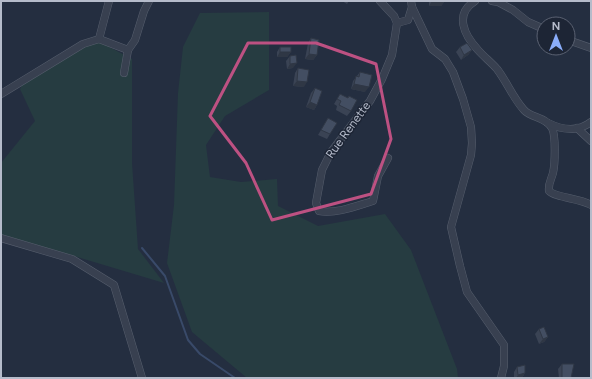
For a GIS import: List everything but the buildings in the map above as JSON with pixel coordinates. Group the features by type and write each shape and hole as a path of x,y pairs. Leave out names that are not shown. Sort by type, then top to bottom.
{"street":[{"path":"99,39 109,1"},
{"path":"124,72 128,50 135,40 144,11 149,1"},
{"path":"380,1 394,16 398,23 408,20 412,4"},
{"path":"475,1 470,4 464,14 463,22 467,34 478,50 496,68 525,111 561,129 577,128 591,122"},
{"path":"496,1 513,10 528,22 536,26"},
{"path":"412,4 432,49 445,60 452,72 463,99 471,127 471,155 451,227 467,292 504,345 504,366 501,378"},
{"name":"Rue Renette","path":"388,158 378,176 372,201 337,211 319,211 316,202 322,170 331,152 370,101 382,79 392,54 398,23"},
{"path":"1,94 82,44 99,39 128,50"},
{"path":"576,43 591,48"},
{"path":"546,122 551,126 553,133 554,163 553,173 549,184 549,191 557,195 575,198 591,205"},
{"path":"577,128 591,141"},
{"path":"1,238 72,258 114,284 142,378"}],"highlighted area":[{"path":"248,43 316,43 376,64 391,139 371,194 272,220 246,163 210,116"}],"green space":[{"path":"269,12 269,90 225,116 206,145 210,177 241,182 277,179 278,206 318,226 385,214 411,250 457,369 458,378 247,378 192,332 167,263 174,205 178,93 183,47 200,13"},
{"path":"98,41 132,59 132,163 138,249 164,283 54,250 1,239 1,163 35,121 20,89 28,74"}],"waterway":[{"path":"142,248 165,276 188,340 200,354 235,378"}]}
